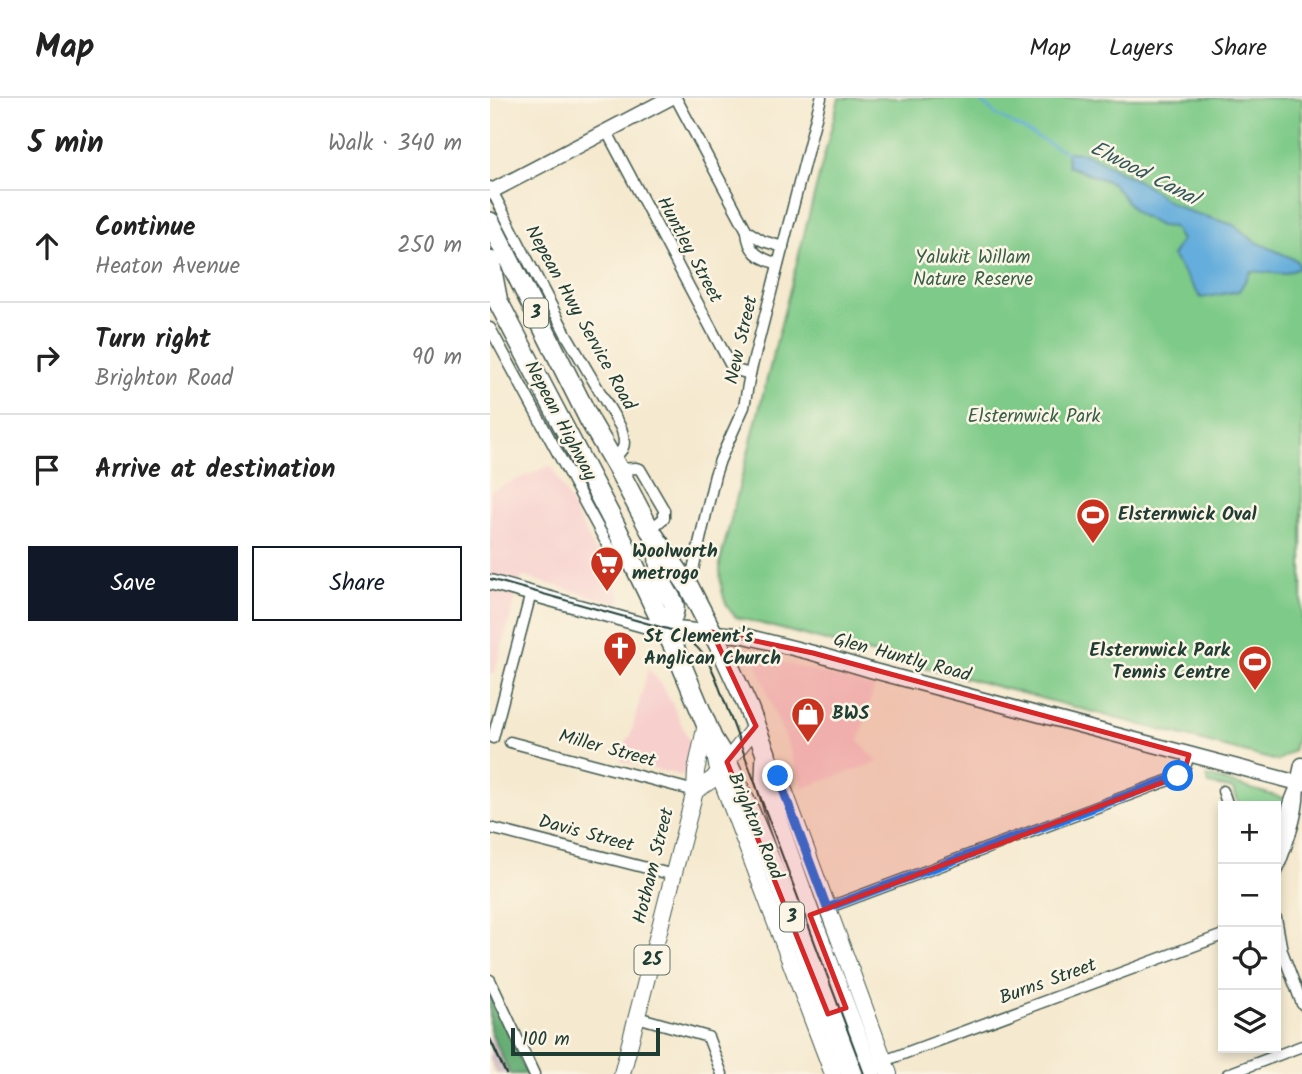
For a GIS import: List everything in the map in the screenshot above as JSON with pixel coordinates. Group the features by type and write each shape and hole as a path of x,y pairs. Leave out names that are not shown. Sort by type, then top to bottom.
{"highway":[{"name":"Nepean Highway","path":"490,222 572,387 654,536 689,587 712,632"},
{"name":"Nepean Highway","path":"490,261 494,294 592,499 630,556 666,629"},
{"path":"654,536 661,578 675,607 674,615 666,629"},
{"name":"Brighton Road","path":"666,629 723,767 766,848 837,1011 881,1070"},
{"name":"Brighton Road","path":"712,632 731,669 766,754 765,779 837,1011 851,1074"}],"main road":[{"path":"491,190 670,98"},
{"name":"Glen Huntly Road","path":"490,582 666,629 745,636 1300,784"},
{"name":"Hotham Street","path":"695,791 708,784 756,726"},
{"name":"Hotham Street","path":"622,1074 695,791 696,771 709,731"},
{"name":"Brighton Road","path":"766,754 778,776 871,1028 881,1070"},
{"path":"1300,784 1302,765"},
{"name":"Brighton Road","path":"723,767 833,1074"},
{"path":"837,1011 850,1007 871,1028"}],"street":[{"path":"676,98 747,231 753,250 764,259 778,264"},
{"name":"New Street","path":"689,587 715,475 744,407 750,374 821,98"},
{"name":"Huntley Street","path":"607,132 732,367 750,374"},
{"name":"Nepean Hwy Service Road","path":"491,190 566,334 621,428 624,436 623,449 614,464"},
{"path":"747,231 763,241 783,247"},
{"path":"490,328 592,499 610,550 630,556"},
{"path":"491,745 531,593"},
{"name":"Miller Street","path":"510,742 695,791"},
{"path":"827,908 1172,779 1185,769 1189,755"},
{"path":"1280,864 1290,841 1301,799 1300,784"},
{"path":"1223,791 1226,801"},
{"name":"Davis Street","path":"492,827 674,875"},
{"name":"Burns Street","path":"881,1070 1218,937"},
{"path":"1281,950 1299,986 1302,1004"},
{"path":"490,979 534,1074"},
{"path":"637,1017 708,1037 722,1074"},
{"path":"1228,1074 1302,1046"}],"highlighted area":[{"path":"712,632 813,653 1189,755 1185,769 1172,779 810,915 846,1008 828,1014 727,762 756,726"}],"shaded area":[{"path":"551,465 622,599 618,604 522,576 494,674 490,673 490,491"},
{"path":"757,656 874,687 859,741 878,762 803,788 755,658"},
{"path":"648,669 672,703 691,745 683,776 621,761 628,737 630,738"},
{"path":"490,1030 510,1074 496,1074 490,1060"}],"green space":[{"name":"Elsternwick Park","path":"839,98 1302,98 1302,717 1293,751 1277,761 736,617 731,612 722,592 720,562"},
{"path":"1207,776 1286,799 1281,820 1281,801 1238,801 1233,789 1209,784"},
{"path":"490,993 527,1074 510,1074 490,1030"}],"water":[{"path":"1067,152 1084,153 1146,185 1169,202 1188,211 1234,225 1254,241 1296,260 1300,268 1283,274 1251,271 1239,291 1201,298 1172,256 1181,240 1173,227 1160,226 1136,213 1112,183 1068,166"}],"waterway":[{"name":"Elwood Canal","path":"977,98 996,115 1069,154"}],"tram line":[{"path":"490,579 671,630 686,638 703,654 715,676 864,1074"}],"railway":[{"path":"490,1039 506,1074"}],"place":[{"name":"Elsternwick Oval","path":"1093,545"},
{"name":"Woolworth metrogo","path":"607,593"},
{"name":"St Clement's Anglican Church","path":"620,678"},
{"name":"Elsternwick Park Tennis Centre","path":"1255,692"},
{"name":"BWS","path":"808,744"}],"route":[{"path":"778,776 827,908 1178,776"}],"park label":[{"name":"Yalukit Willam Nature Reserve","path":"973,269"}]}
